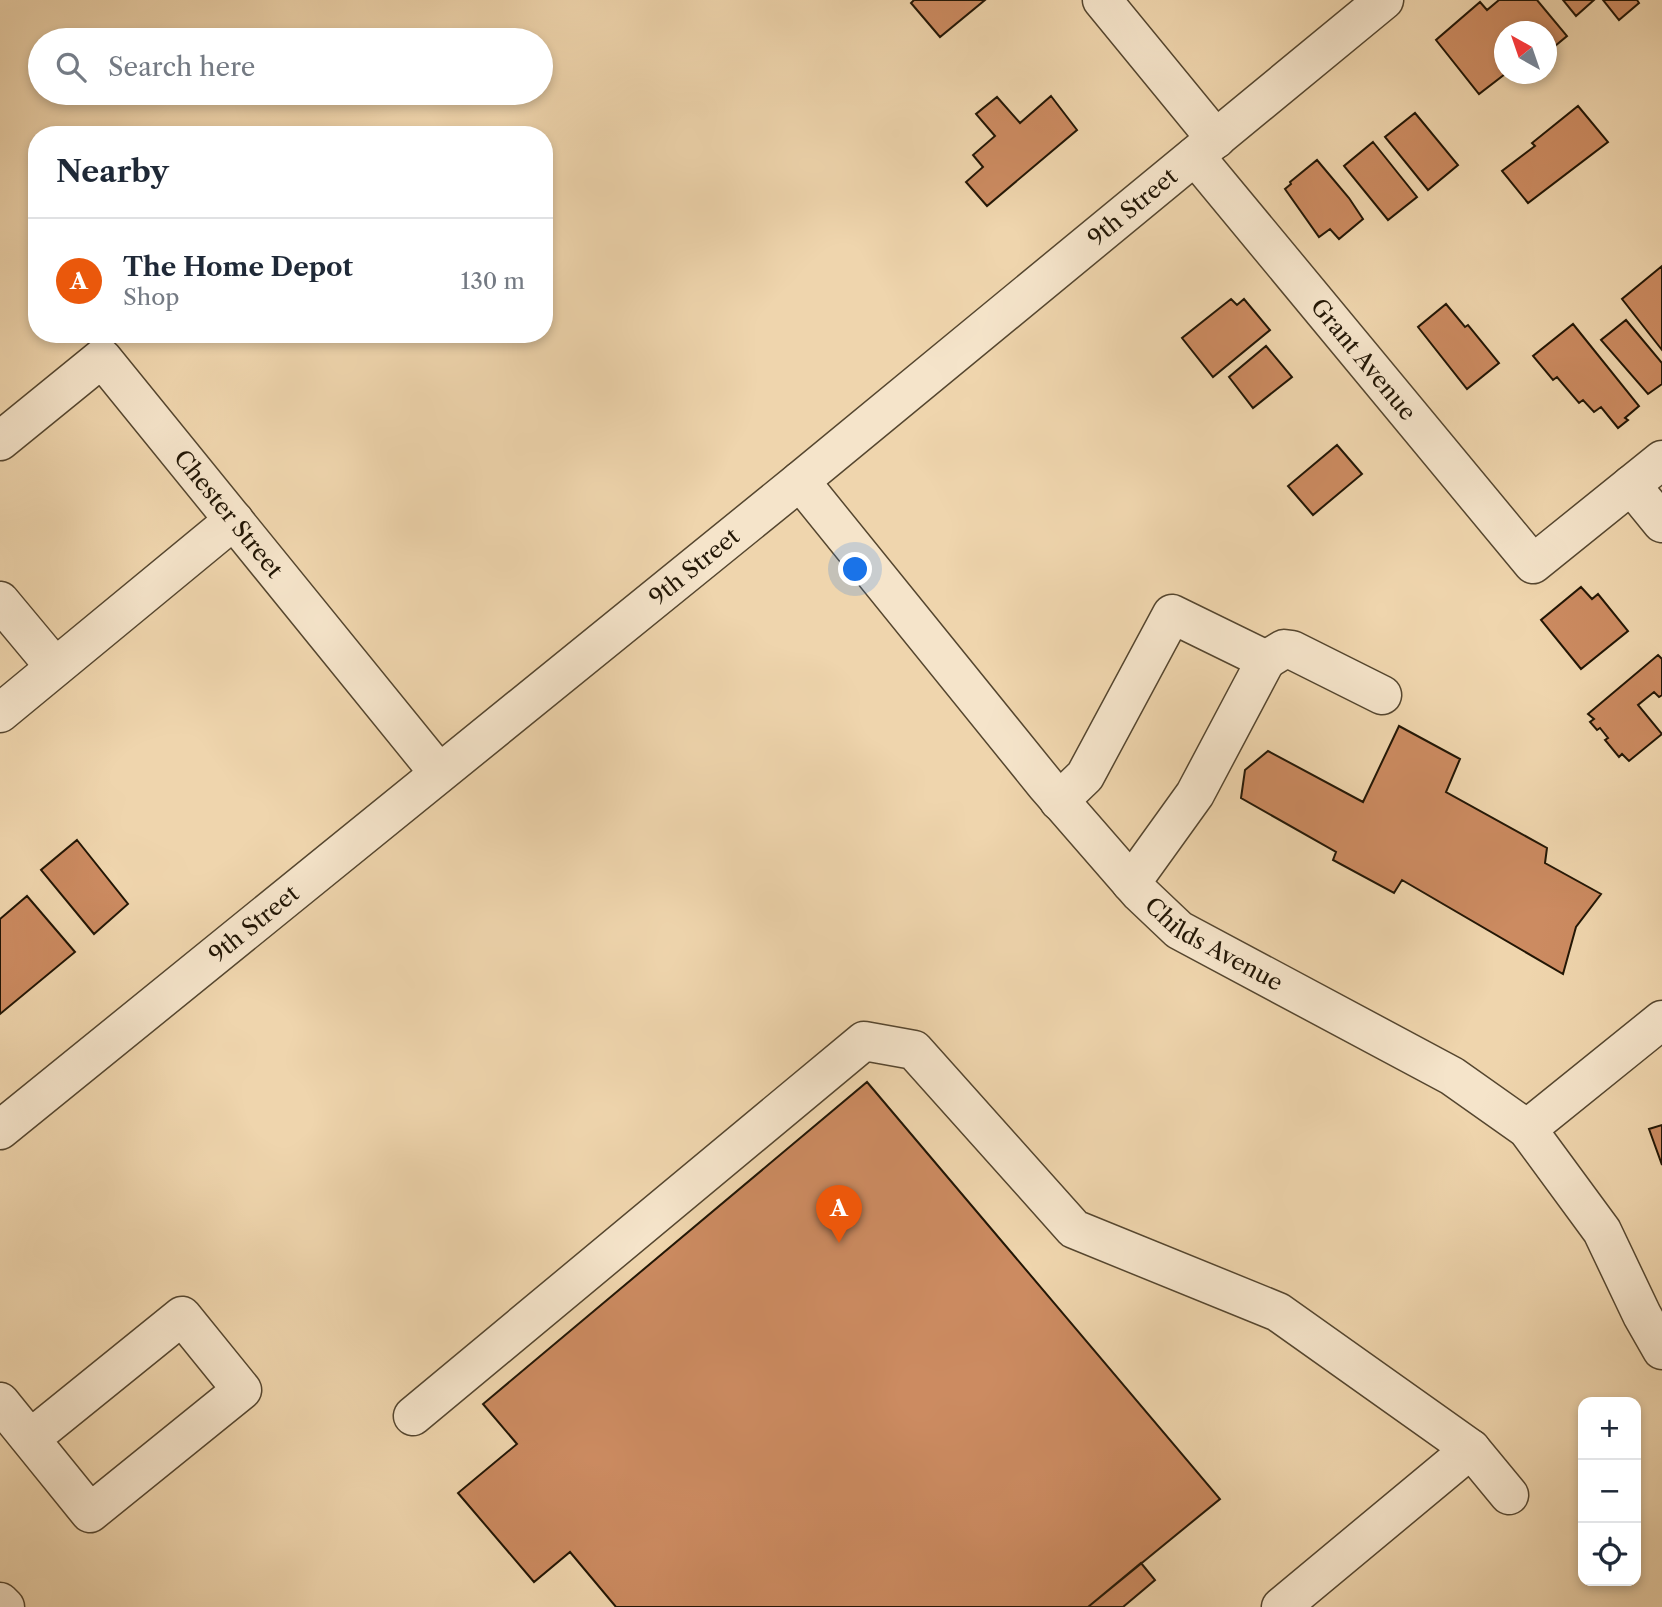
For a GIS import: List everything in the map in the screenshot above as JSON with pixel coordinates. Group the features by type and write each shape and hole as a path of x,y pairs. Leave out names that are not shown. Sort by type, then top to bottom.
{"street":[{"name":"Grant Avenue","path":"1102,0 1205,147 1533,564 1631,485"},
{"name":"9th Street","path":"0,1130 800,481 1384,0"},
{"name":"Chester Street","path":"0,441 102,358 439,773"},
{"path":"1662,460 1631,485 1662,523"},
{"name":"Childs Avenue","path":"800,481 1059,801 1131,883 1179,930 1452,1076 1527,1129 1602,1231 1652,1310 1662,1350"},
{"path":"0,713 234,520"},
{"path":"0,601 55,667"},
{"path":"1059,801 1085,776 1172,614 1266,660"},
{"path":"1131,883 1195,794 1266,660 1284,649 1292,650 1382,695"},
{"path":"1527,1129 1662,1020"},
{"path":"413,1416 864,1041 914,1050 1074,1229 1278,1312 1471,1449 1509,1495"},
{"path":"0,1402 30,1439 90,1513 242,1390 182,1316 30,1439"},
{"path":"1280,1607 1471,1449"},
{"path":"0,1602 5,1607"}],"building":[{"path":"914,0 985,0 940,37 911,3"},
{"path":"1499,0 1537,0 1554,21 1494,21 1494,82 1479,94 1436,40 1480,2 1487,10"},
{"path":"1563,0 1594,0 1576,16"},
{"path":"1603,0 1637,0 1639,3 1619,20"},
{"path":"1557,24 1567,36 1557,44"},
{"path":"1051,96 1077,130 987,206 966,182 983,167 973,155 995,136 976,114 997,97 1020,123"},
{"path":"1578,106 1608,142 1528,203 1502,171 1535,146 1532,143"},
{"path":"1415,113 1458,165 1428,190 1385,137"},
{"path":"1373,142 1417,197 1388,220 1344,166"},
{"path":"1317,160 1363,219 1339,239 1330,229 1319,237 1285,189"},
{"path":"1662,266 1662,350 1622,299"},
{"path":"1231,299 1237,305 1244,299 1270,330 1213,377 1182,338"},
{"path":"1446,304 1465,327 1468,325 1499,363 1467,389 1418,327"},
{"path":"1626,320 1662,363 1662,384 1648,394 1601,340"},
{"path":"1573,324 1639,406 1618,428 1601,407 1594,412 1583,400 1579,403 1557,377 1553,380 1533,356"},
{"path":"1266,346 1292,377 1253,408 1229,377"},
{"path":"1337,445 1362,474 1313,515 1288,486"},
{"path":"1581,587 1592,599 1598,594 1628,631 1581,669 1541,620"},
{"path":"1658,655 1662,659 1662,695 1659,697 1654,692 1638,705 1662,734 1629,761 1622,754 1619,757 1605,740 1608,738 1600,728 1597,730 1590,722 1594,719 1588,714"},
{"path":"1399,726 1460,759 1446,792 1547,848 1545,863 1601,894 1576,927 1563,974 1402,880 1394,893 1333,860 1336,852 1241,798 1245,770 1268,751 1363,802"},
{"path":"77,840 128,904 94,934 41,870"},
{"path":"27,896 75,952 0,1014 0,919"},
{"path":"867,1082 1220,1499 1088,1607 616,1607 570,1552 534,1582 458,1493 517,1444 483,1404"},
{"path":"1662,1125 1662,1165 1649,1129"},
{"path":"1141,1563 1155,1580 1123,1607 1088,1607"}],"place":[{"name":"The Home Depot","path":"839,1243"}]}
